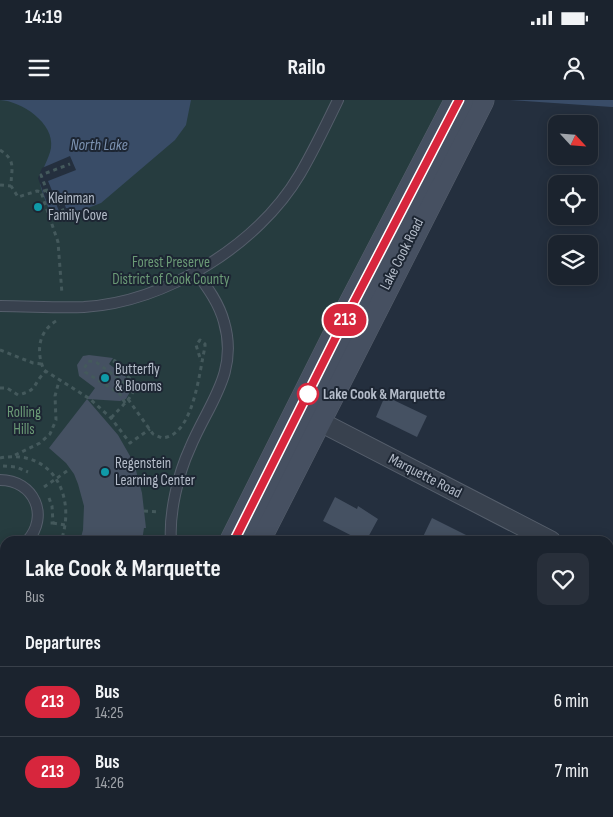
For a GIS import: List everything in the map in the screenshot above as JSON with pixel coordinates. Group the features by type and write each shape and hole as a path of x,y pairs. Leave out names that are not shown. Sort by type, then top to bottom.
{"main road":[{"name":"Lake Cook Road","path":"454,129 459,100"},
{"name":"Lake Cook Road","path":"237,536 308,416 454,129 480,100"},
{"name":"Lake Cook Road","path":"257,536 308,416"}],"street":[{"name":"Marquette Road","path":"308,416 537,536"}],"lane":[{"path":"0,306 84,307 111,303 141,297 196,272 227,252 248,235 286,195 300,175 338,100"},
{"path":"171,536 176,493 183,467 198,430 221,387 227,359 227,333 224,320 212,295 196,272"},
{"path":"0,480 8,480 20,484 30,492 36,502 37,526 32,536"}],"path":[{"path":"0,150 9,156 12,163 13,171 10,186"},
{"path":"50,219 64,213 57,196 50,199 41,175 70,164"},
{"path":"0,185 10,186 18,196 46,190"},
{"path":"41,192 58,242 62,299"},
{"path":"60,317 47,328 41,339 42,364 46,371 90,399 111,418 121,435 130,443 150,430"},
{"path":"128,399 150,430 156,436 166,438 177,432 182,426 190,409 201,362 205,344 200,340 196,345 201,362"},
{"path":"0,350 33,363 42,364"},
{"path":"111,418 128,399 134,387 131,379 113,364 116,358"},
{"path":"124,403 120,394 85,372 85,364 96,362 128,386 134,387"},
{"path":"0,388 7,388 18,395 27,393 34,389 38,379 46,371"},
{"path":"0,458 14,455 40,443 50,434 56,420 55,396 59,381"},
{"path":"14,455 37,462 56,478 66,505 62,536"},
{"path":"44,487 70,469"},
{"path":"53,523 65,525"}],"green space":[{"name":"Forest Preserve District of Cook County","path":"0,100 447,100 229,536 0,536"}],"water":[{"name":"North Lake","path":"0,100 191,100 186,125 175,140 101,203 54,221 40,184 51,148 48,130 35,115 26,109 17,104"},
{"path":"510,100 613,100 613,107 612,107"}],"pier":[{"path":"70,156 76,170 48,181 53,193 59,191 66,208 69,208 71,214 54,221 52,215 59,211 55,201 47,203 38,178 42,168"}],"building":[{"name":"Butterfly & Blooms","path":"83,356 113,358 109,364 125,376 131,384 131,390 126,399 120,401 87,399 95,388 79,376 77,365"},
{"path":"385,396 427,416 417,437 376,417"},
{"name":"Regenstein Learning Center","path":"87,399 118,435 134,463 142,493 146,528 144,528 143,536 81,536 84,506 78,484 66,463 49,448"},
{"path":"335,497 357,509 358,506 378,519 369,536 352,536 323,521"},
{"path":"432,518 468,536 423,536"}],"bus line":[{"name":"213","path":"236,536 343,323 459,100"}],"place":[{"name":"Kleinman Family Cove","path":"38,207"},
{"name":"Butterfly & Blooms","path":"105,378"},
{"name":"Lake Cook & Marquette","path":"308,394"},
{"name":"Regenstein Learning Center","path":"105,472"}],"park label":[{"name":"Rolling Hills","path":"24,420"}]}
